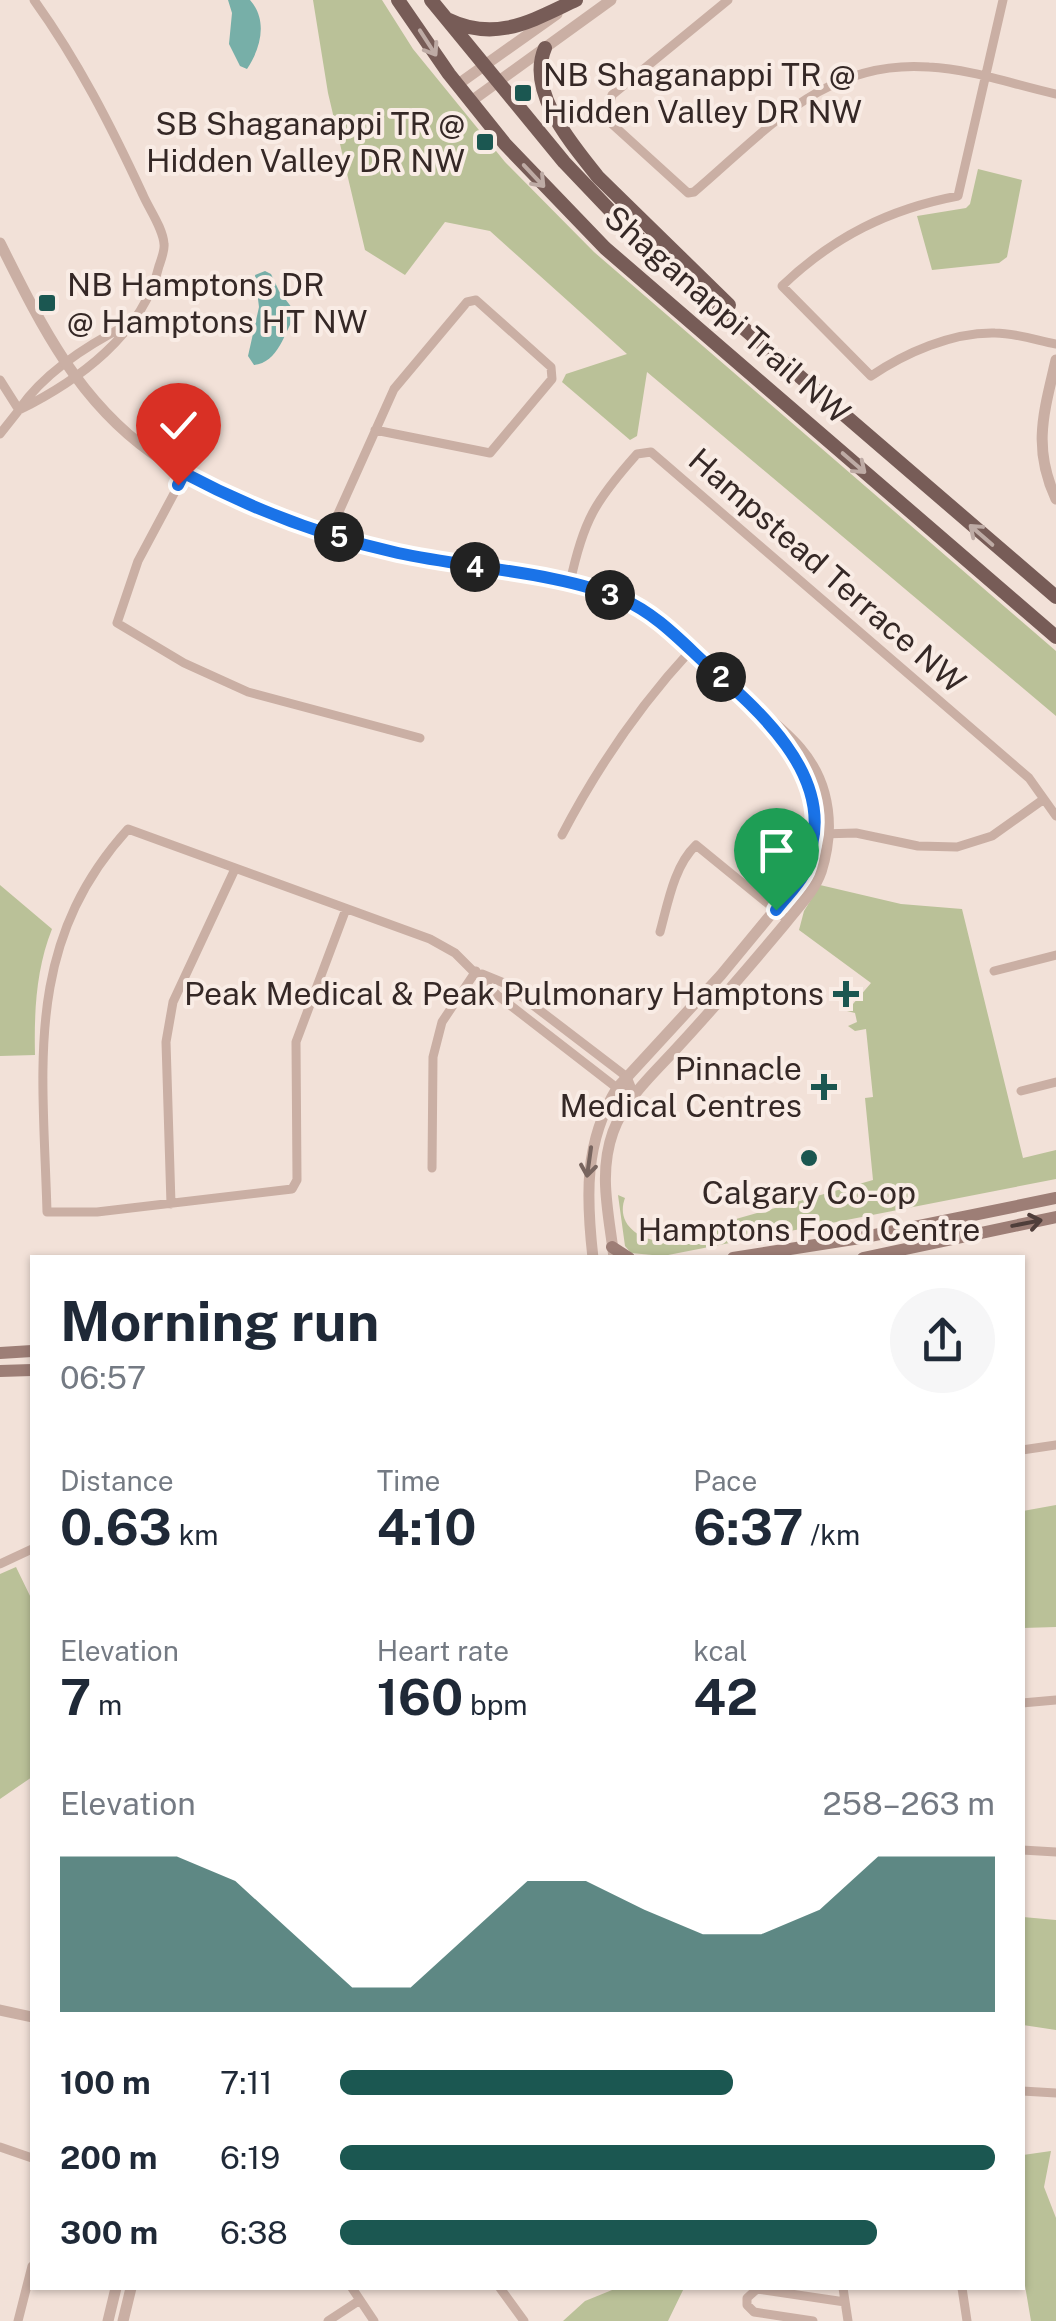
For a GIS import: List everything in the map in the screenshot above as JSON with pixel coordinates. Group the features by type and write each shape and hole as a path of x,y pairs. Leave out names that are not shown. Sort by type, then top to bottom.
{"main road":[{"name":"Shaganappi Trail NW","path":"398,0 470,102 539,182 605,248 1056,637"},
{"name":"Shaganappi Trail NW","path":"432,0 564,162 626,226 1056,597"},
{"path":"442,17 476,31 502,30 576,0"},
{"path":"545,48 539,62 543,87 556,118 579,153 598,177 737,313 745,330"},
{"path":"752,1255 860,1238 1056,1198"},
{"path":"877,1255 1056,1218"},
{"path":"0,1353 30,1351"},
{"path":"0,1372 30,1370"}],"street":[{"path":"19,410 51,394 110,347 136,320 155,284 164,244 108,120 61,38 34,0"},
{"path":"457,85 576,0"},
{"path":"470,102 611,0"},
{"path":"728,0 612,94 608,109 612,124 688,193 826,85 873,70 929,66 1056,94"},
{"path":"1003,0 958,196 860,226 782,286 871,376 926,347 977,335 992,333 1056,344"},
{"path":"0,243 65,365 110,419 152,453 184,473 251,504 329,534 396,553 570,584 622,599 659,621 805,751 824,792 829,834 820,874 808,896 734,986 634,1094 614,1131 604,1183 613,1252"},
{"path":"329,534 375,430 394,389 467,302 476,300 552,367 552,380 490,453 375,430"},
{"path":"0,434 36,386 136,320"},
{"path":"1056,360 1040,432 1056,499"},
{"path":"0,380 19,410"},
{"name":"Hampstead Terrace NW","path":"570,584 581,535 592,508 637,454 651,452 1028,778 1056,816"},
{"path":"184,473 138,561 118,622 184,663 248,692 420,738"},
{"path":"562,835 580,801 654,690 690,650"},
{"path":"593,1255 587,1198 591,1149 598,1124 616,1088 806,872 815,834 804,775 786,745 753,705"},
{"path":"815,834 856,833 918,846 957,846 992,836 1044,799"},
{"path":"346,909 296,1042 297,1180 292,1189 97,1212 46,1212 42,1056 48,984 65,927 80,895 101,858 128,829 430,939 476,971 504,982 627,1076 634,1094"},
{"path":"660,932 671,891 687,854 696,845 788,920"},
{"path":"171,1204 166,1042 173,1002 235,869"},
{"path":"994,970 1056,955"},
{"path":"476,971 497,996 616,1088 634,1094"},
{"path":"432,1168 433,1057 442,1022 476,971"},
{"path":"1022,1091 1056,1082"},
{"path":"1025,1450 1056,1445"},
{"path":"0,1564 30,1550"},
{"path":"1025,1703 1056,1700"},
{"path":"1025,1850 1056,1852"},
{"path":"0,2010 30,2017"},
{"path":"1025,2091 1056,2093"},
{"path":"0,2147 30,2157"},
{"path":"18,2321 30,2274"},
{"path":"108,2321 116,2290"},
{"path":"123,2321 131,2290"},
{"path":"353,2290 374,2321"},
{"path":"501,2290 524,2321"},
{"path":"812,2321 754,2312 746,2298 757,2290 845,2302"},
{"path":"843,2290 848,2321"},
{"path":"962,2290 968,2321"},
{"path":"328,2321 360,2300"}],"green space":[{"path":"313,0 382,0 413,49 505,162 594,252 1056,651 1056,716 647,372 637,436 630,440 562,382 566,374 627,354 490,231 445,222 405,275 365,250 328,93"},
{"path":"978,169 1022,180 1007,257 999,263 932,270 917,216 966,208"},
{"path":"0,885 52,929 37,991 35,1055 0,1056"},
{"path":"820,885 901,904 962,909 1023,1158 1056,1150 1056,1179 668,1255 631,1253 625,1246 618,1195 625,1198 623,1214 630,1227 659,1241 873,1180 865,1098 873,1097 866,1029 855,1031 848,1026 857,1022 855,1013 847,1011 871,983 799,930 804,911"},
{"path":"1056,1505 1056,1627 1025,1628 1025,1511"},
{"path":"16,1567 30,1596 30,1778 0,1799 0,1574"},
{"path":"1025,1917 1056,1920 1056,2030 1025,2025"},
{"path":"1051,2151 1044,2187 1056,2218 1056,2321 1031,2321 1025,2286 1025,2155"},
{"path":"612,2290 683,2290 668,2321 563,2321 585,2301"}],"water":[{"path":"228,0 250,0 259,16 259,43 247,69 240,66 229,44 232,13"},
{"path":"265,271 271,274 296,313 275,353 254,365 248,356 259,307 255,275"}],"place":[{"name":"NB Shaganappi TR @ Hidden Valley DR NW","path":"523,93"},
{"name":"SB Shaganappi TR @ Hidden Valley DR NW","path":"485,142"},
{"name":"NB Hamptons DR @ Hamptons HT NW","path":"47,303"},
{"name":"Peak Medical & Peak Pulmonary Hamptons","path":"846,994"},
{"name":"Pinnacle Medical Centres","path":"824,1087"},
{"name":"Calgary Co-op Hamptons Food Centre","path":"809,1158"}],"route":[{"path":"178,485 184,473 329,534 396,553 582,586 622,599 659,621 753,705 786,745 804,775 815,834 806,872 776,910"}]}
